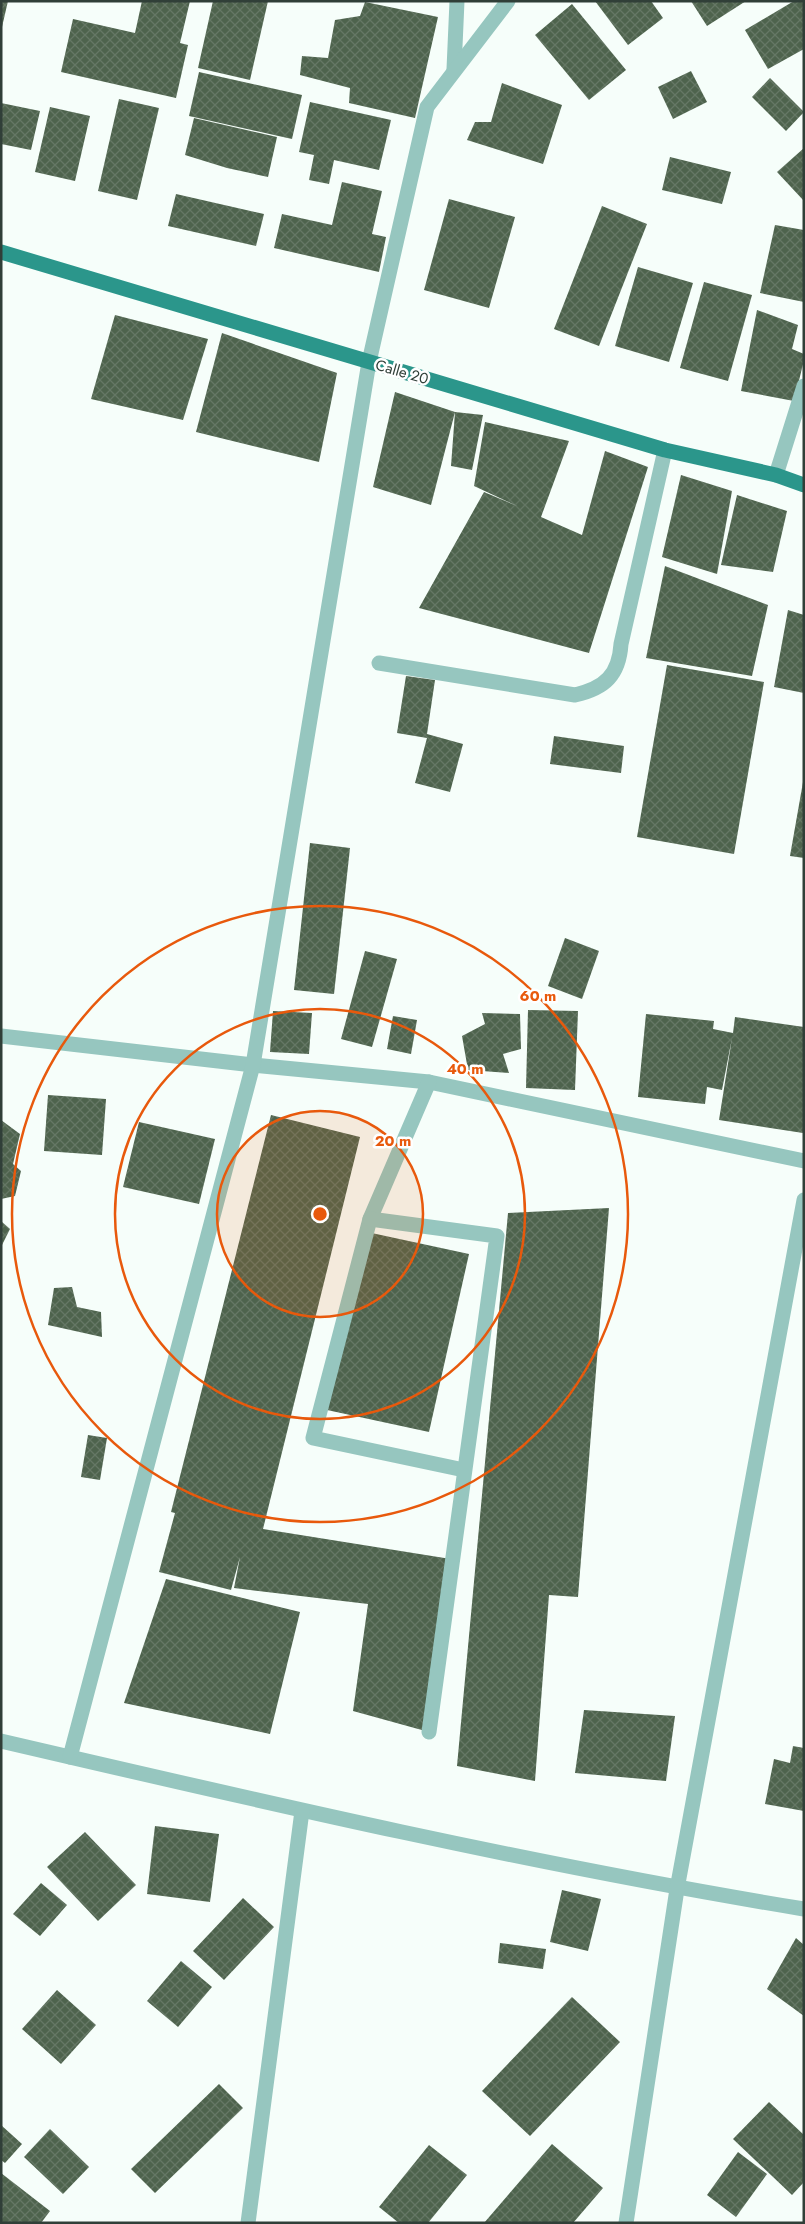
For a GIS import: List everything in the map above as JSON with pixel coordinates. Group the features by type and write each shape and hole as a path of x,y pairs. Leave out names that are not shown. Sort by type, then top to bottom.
{"main road":[{"name":"Calle 20","path":"1,252 665,450 776,475 804,485"}],"street":[{"path":"454,69 457,1"},
{"path":"70,1757 253,1065 369,362 427,107 454,69 508,1"},
{"path":"776,475 804,386"},
{"path":"380,663 575,695 591,692 601,686 609,679 620,656 621,644 665,450"},
{"path":"1,1036 253,1065 430,1082 804,1161"},
{"path":"430,1082 370,1219 313,1438 464,1470"},
{"path":"626,2223 677,1889 804,1200"},
{"path":"370,1219 497,1236 429,1732"},
{"path":"1,1741 302,1810 677,1889 804,1909"},
{"path":"248,2223 302,1810"}],"building":[{"path":"1,1 8,1 2,27 1,27"},
{"path":"142,1 190,1 180,43 188,45 176,98 61,72 73,19 135,33"},
{"path":"213,1 268,1 250,80 198,68"},
{"path":"595,1 651,1 663,18 628,45"},
{"path":"691,1 746,1 707,26"},
{"path":"794,1 804,1 804,49 768,69 745,30"},
{"path":"365,2 438,17 415,118 349,103 350,88 300,75 302,56 328,58 335,20 360,16"},
{"path":"572,4 626,70 589,100 535,35"},
{"path":"691,71 707,102 673,119 658,87"},
{"path":"199,72 302,95 292,139 189,116"},
{"path":"770,78 804,112 786,131 752,97"},
{"path":"502,83 562,105 543,164 467,140 475,122 491,122"},
{"path":"119,99 159,108 137,200 98,191"},
{"path":"310,102 391,120 379,170 334,160 329,184 309,180 314,155 299,152"},
{"path":"1,103 40,111 31,150 1,144"},
{"path":"50,107 90,116 75,181 35,172"},
{"path":"194,118 277,137 268,177 227,168 185,155"},
{"path":"804,148 804,201 777,172"},
{"path":"670,157 731,172 722,204 662,190"},
{"path":"342,182 382,191 372,234 386,237 379,272 274,248 282,214 332,225"},
{"path":"176,194 264,214 256,246 168,226"},
{"path":"449,199 515,217 489,308 424,290"},
{"path":"602,206 647,224 599,346 554,329"},
{"path":"775,225 804,230 804,302 760,293"},
{"path":"638,267 693,283 669,362 615,346"},
{"path":"704,282 752,295 728,381 680,368"},
{"path":"757,310 798,325 792,349 804,354 804,360 794,401 741,391"},
{"path":"115,315 208,339 183,420 91,399"},
{"path":"222,333 337,373 319,462 196,432"},
{"path":"395,392 455,412 431,505 373,487"},
{"path":"455,412 483,415 472,470 451,466"},
{"path":"485,422 569,441 541,517 582,535 605,451 648,467 589,653 419,608 484,492 517,506 474,486"},
{"path":"681,475 732,491 717,574 662,557"},
{"path":"737,495 787,511 773,572 721,565"},
{"path":"665,566 768,605 752,676 646,658"},
{"path":"788,610 804,615 804,693 774,687"},
{"path":"667,665 764,682 734,854 637,837"},
{"path":"406,676 435,680 427,734 463,744 450,792 415,783 427,738 397,733"},
{"path":"554,736 624,746 621,773 550,764"},
{"path":"804,782 804,858 790,856"},
{"path":"310,843 350,848 334,994 294,990"},
{"path":"565,938 599,951 582,999 548,986"},
{"path":"365,951 397,959 372,1047 341,1039"},
{"path":"528,1010 578,1011 575,1090 526,1088"},
{"path":"273,1011 312,1013 309,1054 270,1052"},
{"path":"482,1013 520,1014 521,1049 503,1054 509,1073 468,1070 462,1036 485,1024"},
{"path":"646,1014 714,1021 713,1029 733,1033 735,1017 804,1027 803,1133 719,1120 732,1038 722,1090 707,1087 705,1104 638,1097"},
{"path":"393,1016 417,1020 411,1054 387,1049"},
{"path":"48,1095 106,1099 102,1155 44,1151"},
{"path":"271,1115 360,1137 263,1529 457,1560 429,1732 353,1711 368,1604 234,1588 240,1557 231,1590 159,1572 175,1513 171,1512"},
{"path":"1,1120 20,1134 13,1164 21,1171 15,1196 1,1199"},
{"path":"139,1122 215,1139 199,1204 123,1187"},
{"path":"609,1208 578,1597 549,1595 535,1781 457,1766 508,1213"},
{"path":"1,1221 10,1229 1,1247"},
{"path":"367,1232 469,1254 429,1432 327,1410"},
{"path":"72,1287 77,1307 101,1312 102,1337 48,1325 54,1288"},
{"path":"88,1435 107,1438 100,1480 81,1477"},
{"path":"166,1579 300,1612 270,1734 124,1703"},
{"path":"584,1710 675,1716 666,1781 575,1773"},
{"path":"793,1746 804,1748 804,1811 765,1804 774,1759 790,1763"},
{"path":"155,1826 219,1834 210,1902 147,1894"},
{"path":"85,1832 136,1885 98,1921 47,1867"},
{"path":"41,1883 67,1905 40,1936 13,1914"},
{"path":"562,1890 601,1899 588,1951 550,1942"},
{"path":"243,1898 274,1927 224,1980 193,1951"},
{"path":"796,1938 804,1945 804,2016 767,1989"},
{"path":"500,1943 546,1949 543,1969 498,1963"},
{"path":"181,1961 212,1987 178,2027 147,2001"},
{"path":"57,1990 96,2025 61,2064 22,2029"},
{"path":"572,1997 620,2042 530,2136 482,2091"},
{"path":"219,2084 243,2108 155,2193 131,2169"},
{"path":"769,2102 804,2135 804,2182 792,2195 733,2139"},
{"path":"1,2125 22,2144 5,2163 1,2160"},
{"path":"50,2129 89,2167 63,2194 24,2157"},
{"path":"552,2144 603,2188 573,2223 484,2223"},
{"path":"429,2145 467,2175 428,2223 399,2223 379,2207"},
{"path":"738,2152 767,2174 736,2217 707,2195"},
{"path":"1,2173 50,2211 41,2223 1,2223"}]}
